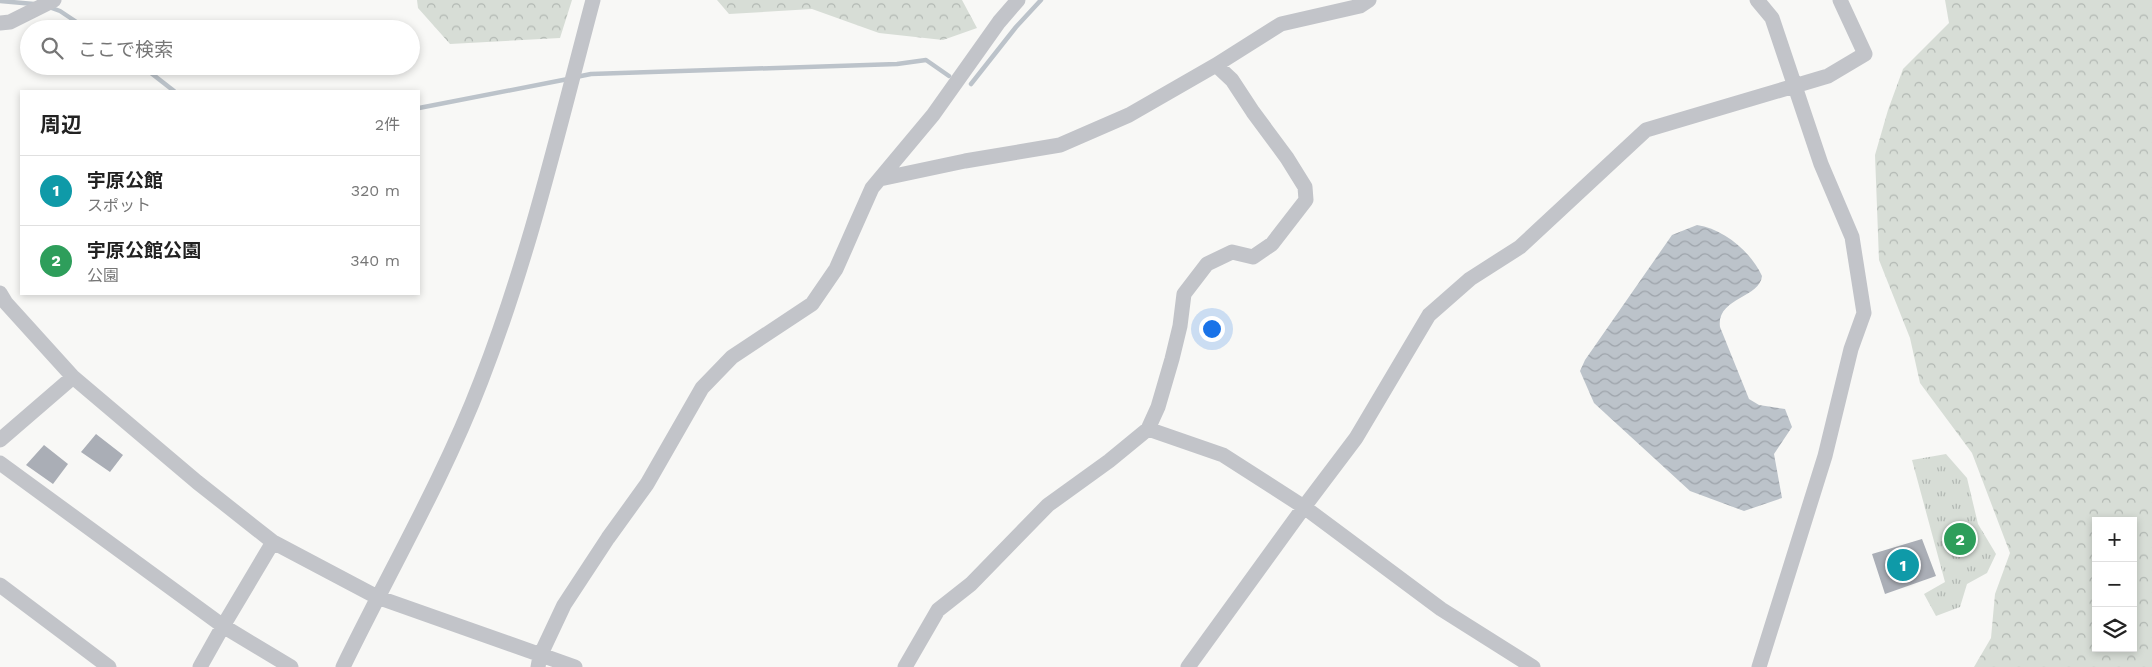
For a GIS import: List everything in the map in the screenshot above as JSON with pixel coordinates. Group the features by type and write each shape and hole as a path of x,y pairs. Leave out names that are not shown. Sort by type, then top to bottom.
{"street":[{"path":"342,667 435,488 481,382 524,255 593,0"},
{"path":"539,662 564,605 608,538 647,484 702,388 732,357 812,304 836,269 872,188 933,115 1018,0"},
{"path":"880,179 965,161 1060,145 1129,115 1216,65 1281,24 1360,6 1369,0"},
{"path":"1757,0 1772,18 1821,164 1852,237 1864,313 1851,349 1825,456 1759,667"},
{"path":"1188,667 1356,438 1428,315 1470,279 1520,247 1646,130 1828,76 1865,54 1840,0"},
{"path":"0,23 10,22 52,1"},
{"path":"905,667 938,610 971,584 1048,505 1110,461 1148,429 1158,407 1172,358 1180,326 1184,294 1207,264 1232,252 1253,257 1272,244 1306,200 1305,187 1287,158 1232,80 1216,65"},
{"path":"0,293 6,303 73,377 197,482 273,542 377,597 539,662 575,667"},
{"path":"0,440 73,377"},
{"path":"1148,429 1223,455 1304,507 1441,609 1533,667"},
{"path":"0,463 222,626 291,667"},
{"path":"200,667 222,626 273,542"},
{"path":"0,585 109,667"}],"green space":[{"path":"417,0 572,0 560,38 450,44 418,8"},
{"path":"717,0 962,0 977,28 943,40 879,33 812,9 729,14"},
{"path":"1945,0 2152,0 2152,667 1974,667 1991,638 1995,594 2010,553 1972,453 1920,383 1910,338 1879,260 1875,155 1888,110 1903,69 1949,23"},
{"path":"1946,454 1967,478 1978,524 1996,554 1987,573 1967,584 1960,607 1936,616 1924,594 1945,582 1912,460"}],"water":[{"path":"1697,225 1717,231 1736,243 1751,258 1762,276 1754,289 1725,310 1721,317 1720,327 1749,399 1759,405 1785,409 1792,427 1774,454 1782,498 1744,511 1690,491 1594,403 1580,371 1585,360 1672,235"}],"building":[{"path":"96,434 123,455 110,472 81,452"},
{"path":"44,445 68,464 53,484 26,465"},
{"path":"1922,539 1936,576 1885,594 1872,554"}],"waterway":[{"path":"971,84 1016,27 1041,0"},
{"path":"0,1 34,4"},
{"path":"49,7 60,11 74,20"},
{"path":"576,77 591,74 897,64 926,60 949,76"},
{"path":"154,75 173,90"},
{"path":"420,108 568,79"}],"place":[{"name":"宇原公館公園","path":"1960,539"},
{"name":"宇原公館","path":"1903,565"}]}
